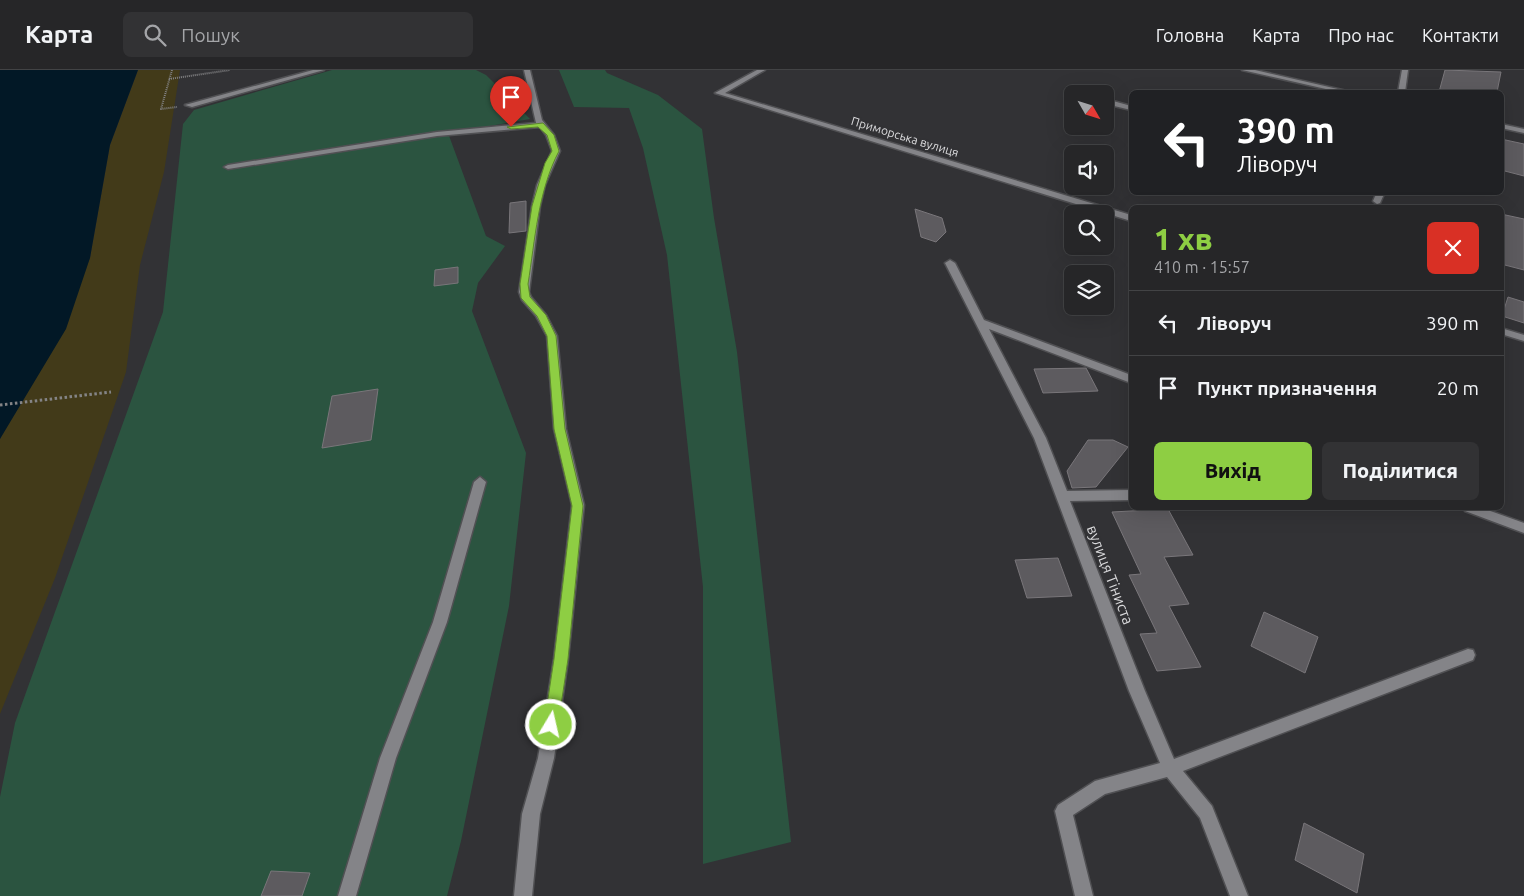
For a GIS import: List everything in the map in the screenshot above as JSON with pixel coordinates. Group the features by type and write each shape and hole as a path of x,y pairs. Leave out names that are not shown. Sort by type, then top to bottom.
{"street":[{"path":"189,106 321,70"},
{"path":"523,896 531,814 546,758 561,659 578,506 560,429 552,336 541,315 526,298 524,292 536,206 549,163 556,151 550,135 540,125 532,101 527,70"},
{"name":"Приморська вулиця","path":"762,70 720,93 1129,217"},
{"path":"1245,70 1338,90"},
{"path":"1401,90 1406,70"},
{"path":"1114,103 1129,107"},
{"path":"228,166 437,134 540,125"},
{"path":"1504,127 1524,131"},
{"name":"вулиця Тіниста","path":"950,263 1040,438 1137,691 1170,768 1206,812 1239,896"},
{"path":"981,322 1129,378"},
{"path":"1504,332 1524,338"},
{"path":"347,896 388,758 440,622 480,482"},
{"path":"1062,496 1129,494"},
{"path":"1475,510 1524,528"},
{"path":"1084,896 1064,811 1102,787 1170,768 1468,655"}],"path":[{"path":"172,70 161,110 189,106"},
{"path":"169,79 230,70"},
{"path":"0,405 111,392"}],"green space":[{"path":"332,70 476,70 486,75 530,119 448,133 486,236 505,246 478,283 472,311 526,453 509,606 461,841 447,896 0,896 0,797 15,723 163,312 183,124 194,110"},
{"path":"559,70 605,70 607,73 658,95 702,129 714,218 737,352 791,842 703,864 703,587 667,255 643,148 629,108 574,107"}],"sand":[{"path":"138,70 180,70 164,172 140,265 126,372 55,578 0,714 0,439 90,258 110,145"}],"water":[{"path":"0,70 138,70 110,145 90,258 66,329 0,439"}],"building":[{"path":"1445,70 1501,72 1497,90 1440,90"},
{"path":"1504,140 1524,144 1524,176 1504,171"},
{"path":"526,201 526,231 509,233 510,203"},
{"path":"915,209 942,218 946,232 936,242 921,237"},
{"path":"1504,215 1524,219 1524,270 1504,265"},
{"path":"458,267 458,283 434,286 435,270"},
{"path":"1508,297 1524,302 1524,323 1504,317"},
{"path":"1086,368 1098,391 1043,393 1034,369"},
{"path":"378,389 371,440 322,448 332,396"},
{"path":"1088,440 1113,440 1128,447 1096,487 1072,488 1067,471"},
{"path":"1169,510 1193,555 1164,557 1189,604 1169,606 1201,667 1157,671 1140,634 1157,633 1129,575 1141,574 1112,512"},
{"path":"1058,558 1072,596 1027,598 1015,560"},
{"path":"1264,612 1318,637 1305,673 1251,646"},
{"path":"1304,823 1364,854 1357,893 1295,860"},
{"path":"271,871 310,873 302,896 261,896"}],"route":[{"path":"511,127 540,125 547,130 556,151 549,163 541,185 524,284 526,298 541,315 552,336 560,429 578,506 561,659 551,725"}]}
